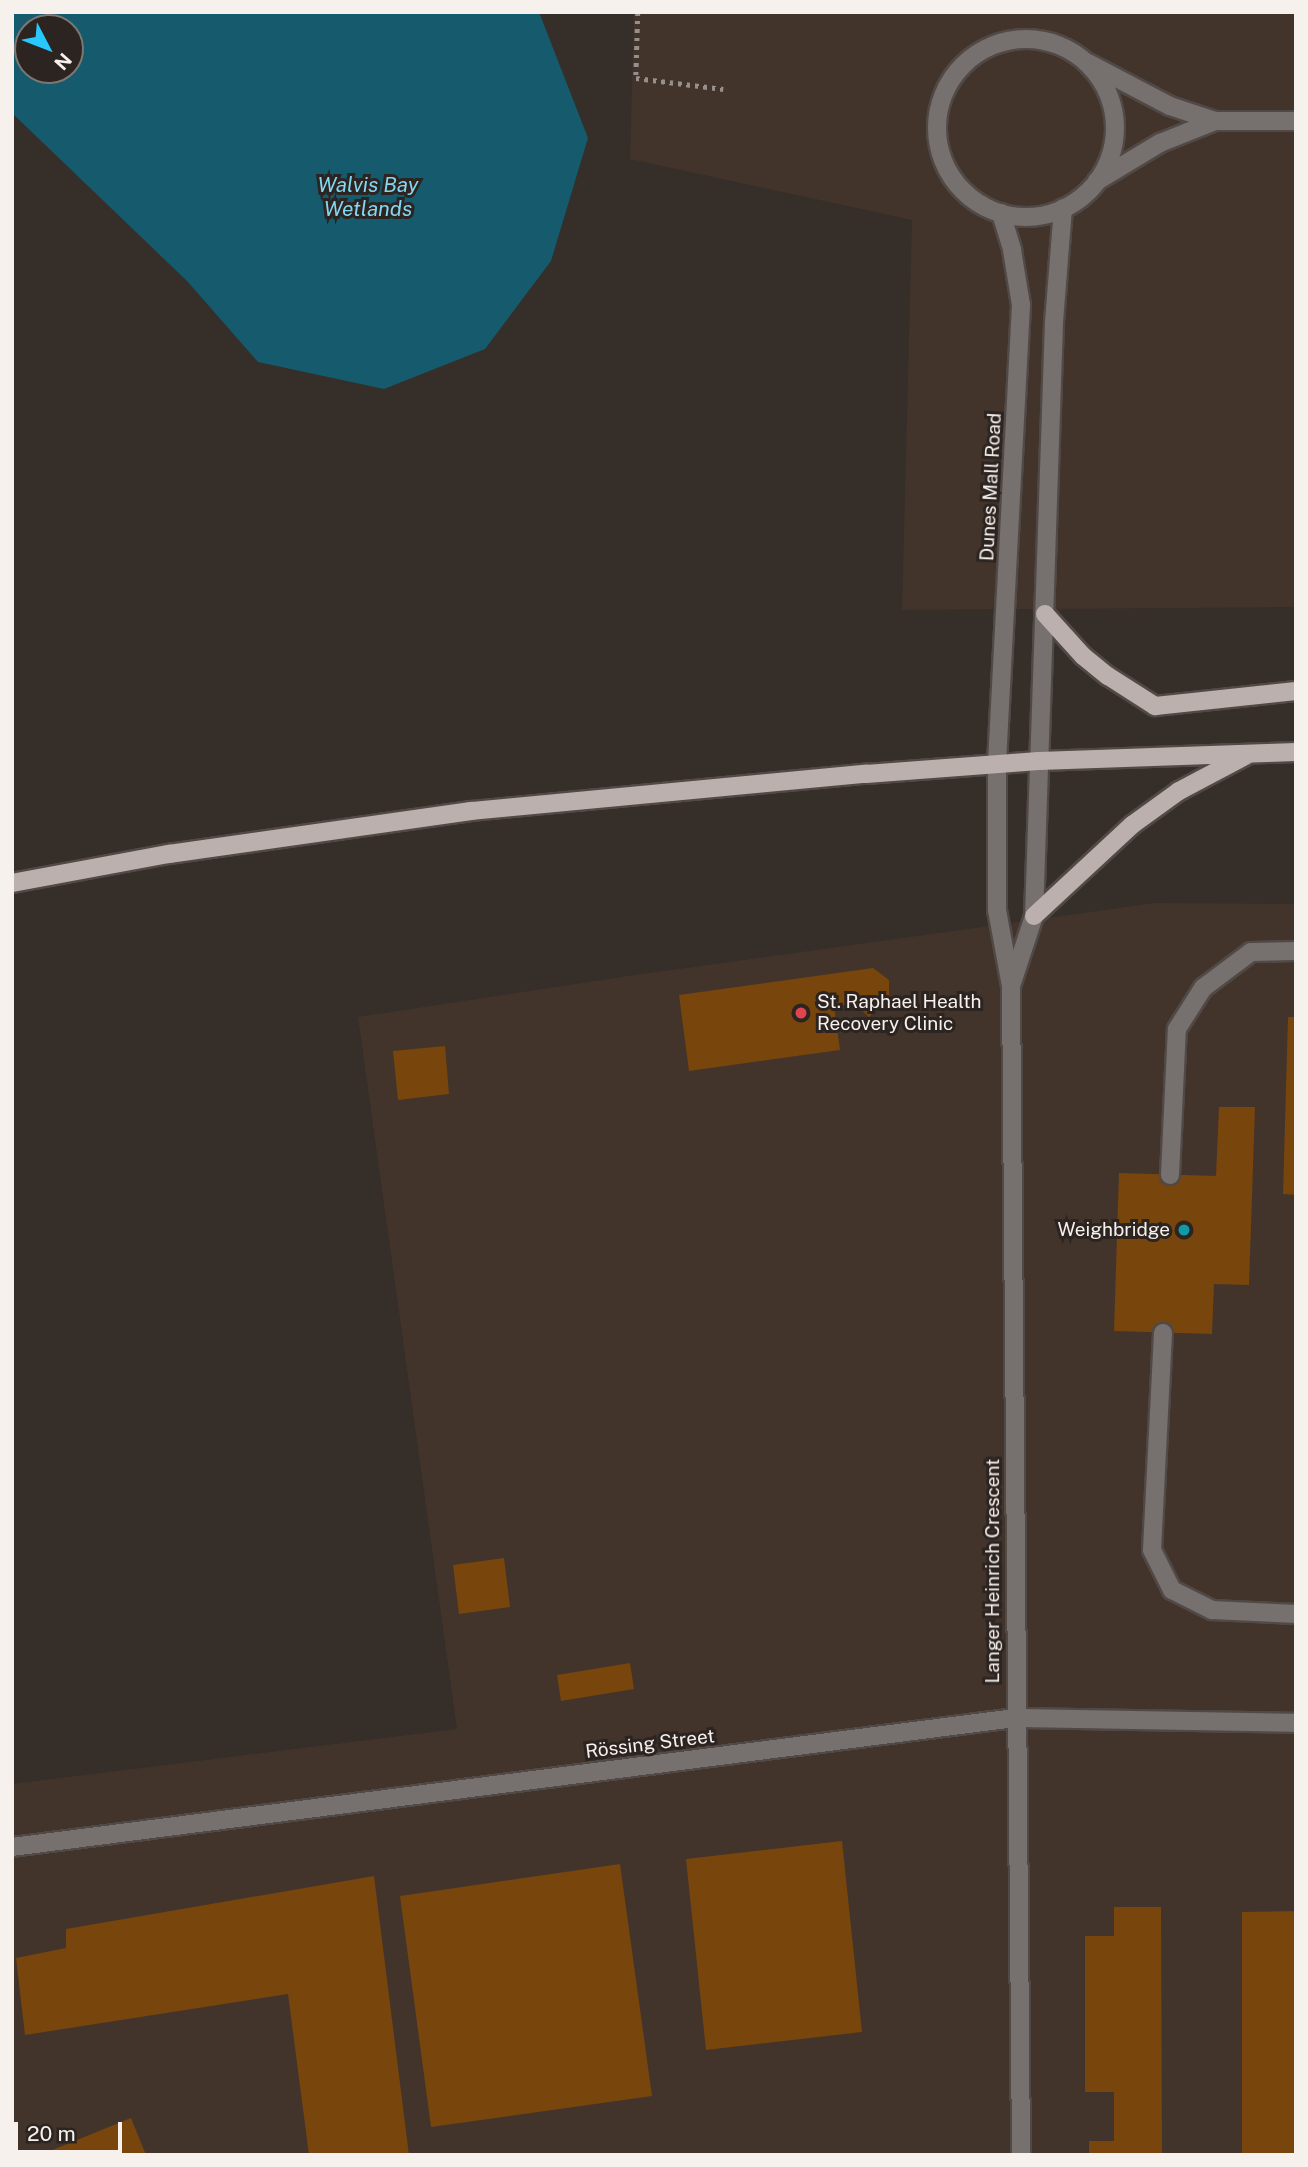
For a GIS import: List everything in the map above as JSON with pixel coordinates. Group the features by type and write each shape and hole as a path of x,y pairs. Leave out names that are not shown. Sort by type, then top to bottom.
{"main road":[{"path":"1045,614 1083,656 1108,677 1155,706 1296,691"},
{"path":"12,883 169,855 471,811 997,764 1296,752"},
{"path":"1034,916 1132,825 1179,791 1248,754"}],"street":[{"path":"1088,64 1101,80 1115,121 1108,163 1097,181 1082,197 1063,208 1022,217 1001,213 964,192 950,176 941,156 937,135 938,113 955,74 988,47 1030,38 1051,42 1170,106 1215,121 1296,121"},
{"path":"1097,181 1160,143 1215,121"},
{"path":"1040,761 1054,322 1063,208"},
{"name":"Dunes Mall Road","path":"997,764 1020,304 1012,250 1001,213"},
{"name":"Langer Heinrich Crescent","path":"1011,986 1034,916 1040,761"},
{"name":"Langer Heinrich Crescent","path":"997,764 997,910 1011,986 1015,1718 1021,2155"},
{"path":"1170,1175 1177,1029 1203,988 1251,952 1296,951"},
{"path":"1163,1333 1152,1550 1172,1590 1212,1610 1296,1614"},
{"name":"Rössing Street","path":"12,1847 1015,1718 1296,1723"}],"path":[{"path":"638,12 636,78 723,89"}],"shaded area":[{"path":"634,12 1296,12 1296,607 902,610 912,220 630,159"},
{"path":"1155,903 1296,904 1296,2155 12,2155 12,1784 457,1729 358,1017 628,976"}],"water":[{"name":"Walvis Bay Wetlands","path":"12,12 539,12 588,138 551,261 485,349 384,389 258,362 187,281 12,113"}],"building":[{"path":"873,968 889,980 889,995 869,1017 855,1004 834,1006 840,1050 689,1071 679,995"},
{"path":"1288,1017 1296,1017 1296,1195 1283,1194"},
{"path":"445,1046 449,1094 398,1100 393,1051"},
{"name":"Weighbridge","path":"1219,1107 1255,1107 1249,1285 1214,1284 1212,1334 1114,1331 1119,1173 1216,1176"},
{"path":"504,1558 510,1607 459,1614 453,1565"},
{"path":"630,1663 634,1689 561,1701 557,1675"},
{"path":"842,1841 862,2032 706,2050 686,1859"},
{"path":"620,1864 652,2096 431,2127 400,1896"},
{"path":"374,1876 409,2155 309,2155 288,1994 25,2035 16,1958 66,1948 66,1929"},
{"path":"1114,1907 1161,1907 1162,2155 1089,2155 1089,2141 1114,2141 1114,2092 1085,2092 1085,1936 1114,1936"},
{"path":"1296,1911 1296,2155 1242,2155 1242,1912"},
{"path":"131,2118 146,2155 40,2155"}],"place":[{"name":"St. Raphael Health Recovery Clinic","path":"801,1013"},
{"name":"Weighbridge","path":"1184,1230"}]}
